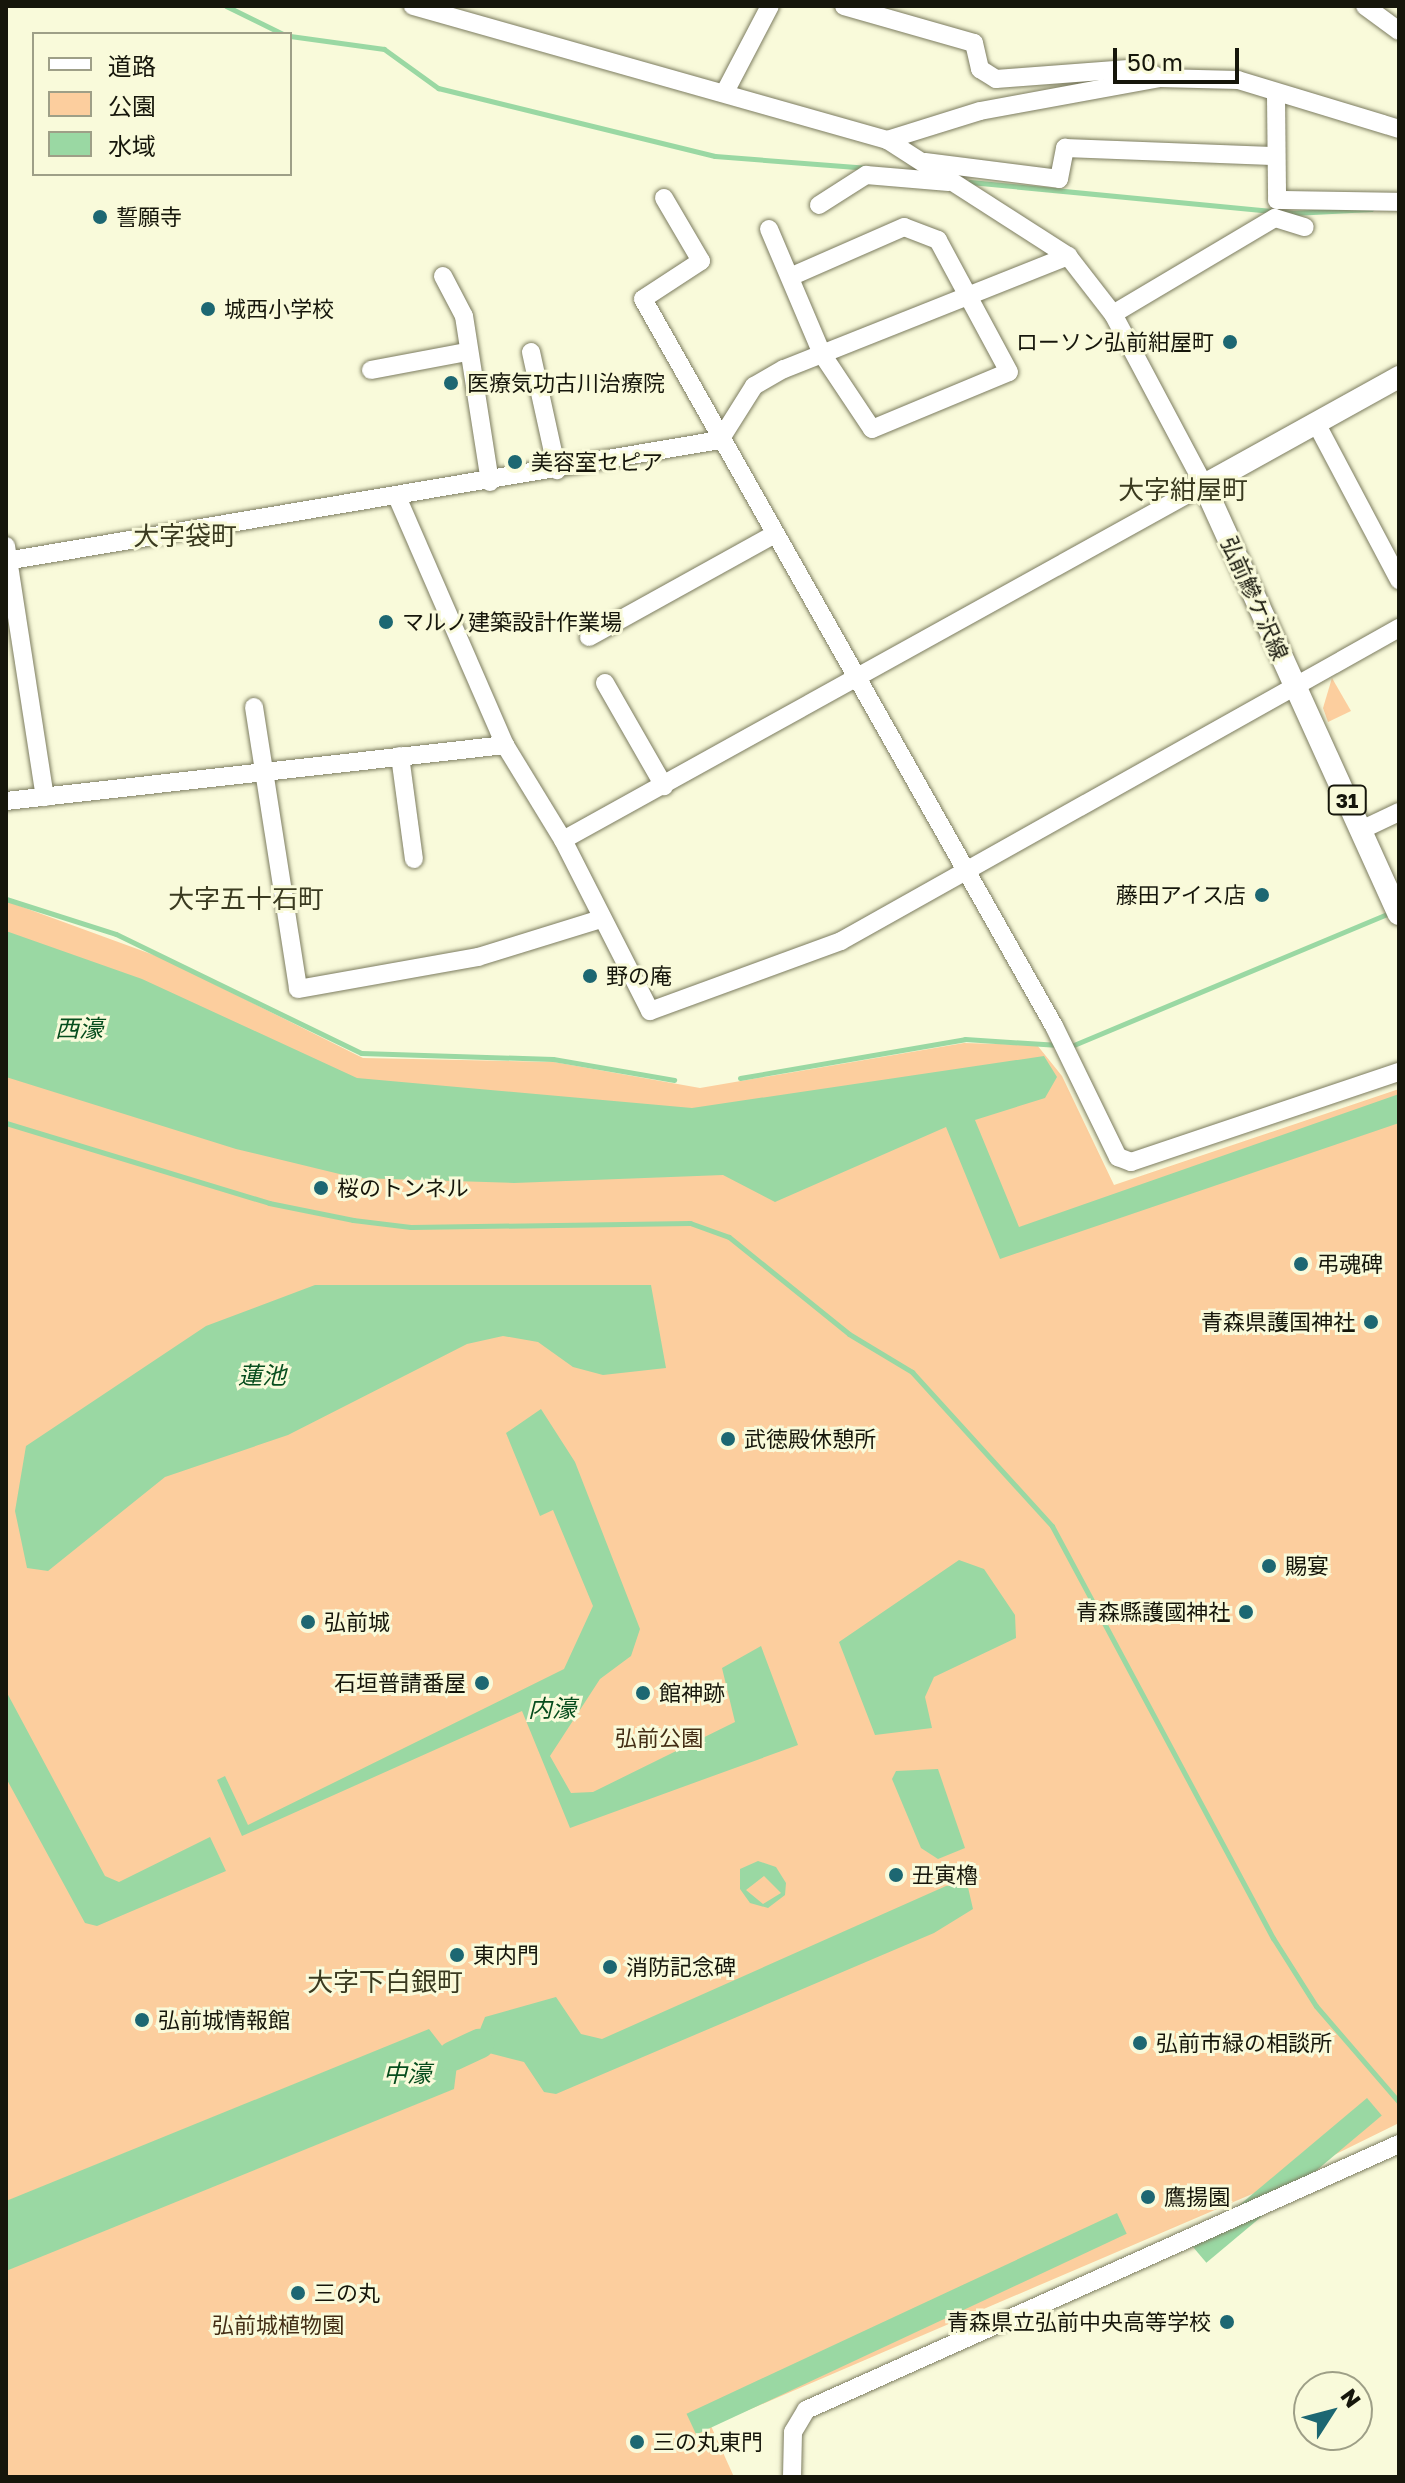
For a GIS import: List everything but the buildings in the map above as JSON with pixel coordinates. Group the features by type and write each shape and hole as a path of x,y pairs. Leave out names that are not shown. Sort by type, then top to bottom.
{"main road":[{"path":"1204,485 1399,377"},
{"name":"弘前鰺ケ沢線","path":"1204,485 1399,914"}],"street":[{"path":"726,90 770,6"},
{"path":"844,6 974,43 980,69 996,79 1142,68 1159,78"},
{"path":"1365,6 1399,31"},
{"path":"420,7 726,90 887,140 1068,256 1113,314 1204,485 563,840"},
{"path":"887,140 980,111 1159,78 1238,80 1276,96 1399,129"},
{"path":"1276,96 1272,156 1277,200 1399,202"},
{"path":"918,161 1059,179 1065,148 1272,156"},
{"path":"819,205 866,175 949,182"},
{"path":"664,198 701,261 643,299 852,678 1079,1071 1109,1142 1131,1162 1399,1072"},
{"path":"1113,314 1275,218 1305,227"},
{"path":"769,229 822,354 872,429 1009,372 973,294 938,240 904,227 790,277"},
{"path":"45,797 8,556 398,499 720,440 754,386 822,354 1068,256"},
{"path":"443,276 464,316 466,352 490,482"},
{"path":"371,370 466,352"},
{"path":"531,352 557,470"},
{"path":"1316,423 1399,580"},
{"path":"398,499 505,745 563,840 650,1011 841,941 966,874 1399,628"},
{"path":"589,637 773,535"},
{"path":"605,683 664,786"},
{"path":"254,707 262,774 298,989 478,957 601,919"},
{"path":"6,801 505,745"},
{"path":"400,756 414,859"},
{"path":"1361,830 1399,812"},
{"path":"792,2477 793,2432 806,2410 1399,2144"}],"green space":[{"path":"1332,678 1351,711 1328,722 1323,708"},
{"name":"弘前公園","path":"6,901 162,958 363,1058 554,1062 700,1088 964,1043 1037,1045 1062,1076 1114,1185 1399,1089 1399,2123 1273,2185 711,2426 734,2477 6,2477"}],"water":[{"name":"西濠","path":"6,931 142,979 357,1078 692,1108 1044,1056 1057,1077 1045,1098 975,1120 1019,1227 1399,1094 1399,1123 1000,1259 946,1127 775,1202 723,1175 514,1183 356,1178 236,1149 6,1077"},
{"name":"蓮池","path":"315,1285 651,1285 666,1368 603,1375 573,1367 538,1342 503,1336 467,1344 288,1435 165,1477 48,1571 27,1568 15,1511 26,1446 206,1326"},
{"name":"内濠","path":"541,1409 575,1462 640,1629 631,1656 600,1679 550,1756 571,1793 593,1792 735,1722 722,1668 761,1646 798,1745 570,1828 522,1711 242,1836 217,1780 225,1776 248,1825 564,1669 593,1606 553,1510 540,1516 506,1433"},
{"path":"959,1560 984,1569 1015,1615 1016,1638 934,1677 925,1697 932,1728 875,1735 839,1642"},
{"path":"6,1691 105,1876 119,1882 210,1837 226,1871 97,1926 85,1923 6,1778"},
{"path":"938,1769 965,1848 938,1859 921,1848 892,1779 896,1771"},
{"path":"758,1861 776,1867 786,1883 785,1895 768,1908 750,1903 740,1889 740,1869","holes":["764,1876 781,1893 763,1904 746,1890"]},
{"name":"中濠","path":"967,1883 973,1909 934,1933 556,2094 544,2092 524,2062 485,2052 477,2037 485,2017 556,1997 581,2034 602,2039 946,1886"},
{"name":"中濠","path":"429,2029 457,2065 454,2089 6,2271 6,2201"},
{"path":"1367,2098 1382,2116 1206,2263 1192,2245"},
{"path":"1117,2213 1127,2234 696,2435 687,2414"}],"waterway":[{"path":"226,6 279,32"},
{"path":"292,36 384,49 438,88 715,156 866,168"},
{"path":"970,182 1293,213 1371,209"},
{"path":"6,899 116,934 361,1053 553,1059 674,1080"},
{"path":"1069,1047 1390,913"},
{"path":"740,1078 965,1039 1059,1045"},
{"path":"6,1123 269,1203 353,1220 411,1227 690,1223 729,1237 849,1334 912,1372 1052,1526 1273,1938 1316,2006 1399,2102"},
{"path":"453,2056 479,2044"}],"place":[{"name":"誓願寺","path":"100,217"},
{"name":"城西小学校","path":"208,309"},
{"name":"ローソン弘前紺屋町","path":"1230,342"},
{"name":"医療気功古川治療院","path":"451,383"},
{"name":"美容室セピア","path":"515,462"},
{"name":"マルノ建築設計作業場","path":"386,622"},
{"name":"藤田アイス店","path":"1262,895"},
{"name":"野の庵","path":"590,976"},
{"name":"桜のトンネル","path":"321,1188"},
{"name":"弔魂碑","path":"1301,1264"},
{"name":"青森県護国神社","path":"1371,1322"},
{"name":"武徳殿休憩所","path":"728,1439"},
{"name":"賜宴","path":"1269,1566"},
{"name":"青森縣護國神社","path":"1246,1612"},
{"name":"弘前城","path":"308,1622"},
{"name":"石垣普請番屋","path":"482,1683"},
{"name":"館神跡","path":"643,1693"},
{"name":"丑寅櫓","path":"896,1875"},
{"name":"東内門","path":"457,1955"},
{"name":"消防記念碑","path":"610,1967"},
{"name":"弘前城情報館","path":"142,2020"},
{"name":"弘前市緑の相談所","path":"1140,2043"},
{"name":"鷹揚園","path":"1148,2197"},
{"name":"三の丸","path":"298,2293"},
{"name":"青森県立弘前中央高等学校","path":"1227,2322"},
{"name":"三の丸東門","path":"637,2442"}],"district":[{"name":"大字紺屋町","path":"1183,490"},
{"name":"大字袋町","path":"185,536"},
{"name":"大字五十石町","path":"246,899"},
{"name":"大字下白銀町","path":"385,1982"}],"park label":[{"name":"弘前城植物園","path":"278,2325"}]}
